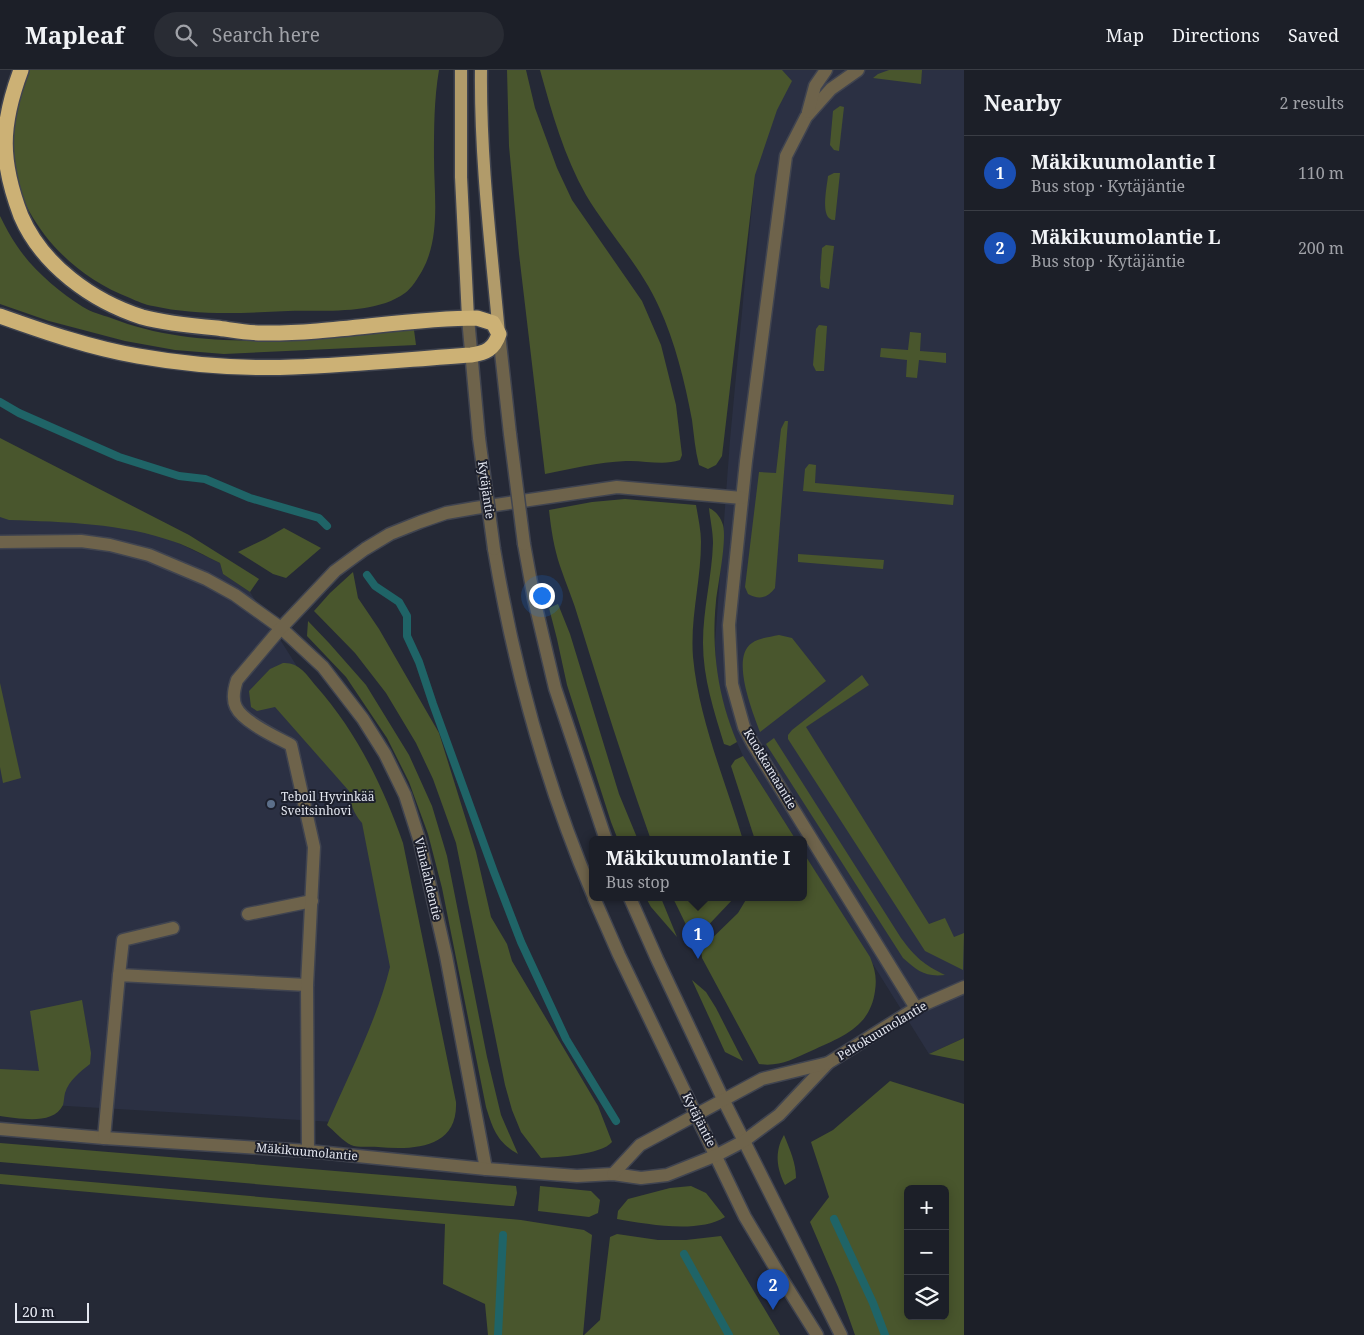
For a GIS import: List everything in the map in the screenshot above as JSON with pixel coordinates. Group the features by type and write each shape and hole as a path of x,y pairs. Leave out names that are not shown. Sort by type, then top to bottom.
{"highway":[{"path":"0,316 56,336 137,356 190,364 236,367 293,367 471,355 488,351 496,344 499,334 493,323 477,318 262,333 201,327 144,317 112,306 76,284 49,259 26,229 11,192 3,160 5,128 11,95 21,70"}],"main road":[{"name":"Kytäjäntie","path":"462,70 461,177 468,318"},
{"path":"481,70 484,175 499,334"}],"street":[{"path":"806,117 815,86 826,70"},
{"path":"806,117 831,90 858,70"},
{"name":"Kuokkamaantie","path":"806,117 786,156 742,498 728,625 732,684 744,726 916,1008"},
{"name":"Kytäjäntie","path":"468,318 479,438 494,549 507,619 519,674 547,769 576,856 589,886"},
{"path":"499,334 524,544 534,599 555,688 605,836"},
{"path":"308,1151 307,985 314,847 291,745 243,716 236,708 234,690 237,680 281,628 335,571 365,549 390,534 446,513 617,487 742,498"},
{"name":"Viinalahdentie","path":"0,542 81,541 110,545 149,555 206,578 235,595 281,628 323,667 363,719 386,754 405,795 420,842 446,956 486,1169"},
{"path":"248,914 312,901"},
{"name":"Kytäjäntie","path":"596,901 619,955 746,1217 817,1335"},
{"path":"631,901 744,1141 841,1335"},
{"path":"104,1138 122,940 174,928"},
{"path":"119,975 307,985"},
{"name":"Peltokuumolantie","path":"717,1155 744,1141 779,1115 828,1063 916,1008 964,987"},
{"name":"Peltokuumolantie","path":"724,1099 762,1079 828,1063"},
{"path":"613,1174 640,1145 724,1099"},
{"name":"Mäkikuumolantie","path":"0,1129 104,1138 308,1151 577,1176 613,1174 641,1178 667,1175 717,1155"}],"shaded area":[{"path":"769,70 964,70 964,1038 929,1054 807,858 807,836 793,836 743,756 731,729 721,697 716,670 715,643 730,440 760,121"},
{"path":"0,510 97,513 176,542 220,563 223,574 250,592 339,733 404,970 334,1122 0,1102"}],"green space":[{"path":"30,70 439,70 434,125 434,230 428,258 422,271 407,291 393,300 364,308 332,311 203,313 147,305 108,288 88,276 52,244 26,204 17,182 10,148 12,125 21,91"},
{"path":"507,70 526,70 535,108 557,168 572,200 642,301 661,345 676,405 682,455 680,460 667,463 616,462 545,474 519,254 509,146"},
{"path":"540,70 782,70 792,81 777,110 755,175 722,456 716,465 708,469 699,465 686,391 675,348 665,320 644,278 595,209 578,180 559,134"},
{"path":"889,70 922,70 921,84 873,78"},
{"path":"840,106 844,107 839,151 834,150 830,145 833,111"},
{"path":"840,173 835,220 830,219 825,209 828,176"},
{"path":"0,216 23,255 38,272 64,294 83,307 100,315 147,329 184,336 222,340 300,339 414,330 416,345 224,354 175,350 125,341 49,321 0,304"},
{"path":"826,245 834,246 829,289 821,287 820,278 822,248"},
{"path":"819,325 827,326 824,371 816,371 813,365 816,329"},
{"path":"910,332 921,333 920,351 946,353 946,363 919,360 917,378 906,377 907,360 880,357 881,348 908,350"},
{"path":"785,421 788,421 775,588 766,596 756,597 748,594 745,587 759,472 776,473 781,429"},
{"path":"0,438 189,535 259,579 250,592 223,574 220,563 186,546 155,536 114,527 9,520 0,517"},
{"path":"809,464 816,465 815,483 954,495 953,505 803,491 805,469"},
{"path":"625,499 696,505 701,542 692,642 696,680 707,727 742,836 650,836 558,559 553,538 549,510 592,502"},
{"path":"709,508 720,517 724,532 714,637 721,691 730,725 737,742 730,746 724,744 716,719 703,656 704,618 713,543"},
{"path":"284,528 321,548 286,578 273,574 238,552 265,539"},
{"path":"798,554 884,560 883,569 798,562"},
{"path":"353,572 358,598 379,629 439,733 476,852 491,917 507,944 512,961 598,1106 612,1142 599,1150 589,1153 541,1158 521,1132 505,1085 456,843 433,779 416,743 386,693 355,653 314,611"},
{"path":"558,604 570,634 619,794 636,836 616,836 611,822 567,685 549,608"},
{"path":"308,621 366,685 409,755 432,806 447,856 487,1057 501,1115 518,1154 500,1140 486,1107 442,888 428,834 409,782 387,738 346,677 307,636"},
{"path":"779,635 792,638 826,681 760,732 745,686 743,660 746,650 752,643"},
{"path":"283,663 289,663 302,670 344,721 377,780 403,843 456,1102 455,1118 450,1129 441,1138 431,1143 405,1148 354,1146 345,1141 327,1125 378,1007 390,967 362,823 356,816 349,791 275,707 257,711 251,707 249,691 270,669"},
{"path":"862,675 869,685 806,727 929,924 945,918 954,937 964,933 963,970 925,951 788,739 788,735 792,730"},
{"path":"0,683 21,778 3,783 0,767"},
{"path":"774,738 901,938 920,960 945,975 926,974 903,958 766,744"},
{"path":"743,756 793,836 754,836 731,766 735,760"},
{"path":"807,858 870,957 873,966 876,982 875,991 872,1004 860,1023 843,1036 786,1062 766,1065 759,1064 702,958 701,949 738,913 745,901 807,901"},
{"path":"648,901 662,901 677,937"},
{"path":"674,901 731,901 699,935 691,935"},
{"path":"692,980 706,992 743,1061 725,1052"},
{"path":"82,1000 91,1053 90,1064 69,1084 63,1105 58,1112 43,1118 25,1119 0,1116 0,1069 39,1071 30,1011"},
{"path":"964,1038 964,1061 929,1054"},
{"path":"890,1081 964,1104 964,1335 855,1335 838,1287 810,1222 829,1197 811,1142 833,1130"},
{"path":"784,1135 796,1172 796,1178 785,1185 780,1173 778,1160 779,1148"},
{"path":"0,1143 516,1186 517,1193 514,1206 510,1206 0,1162"},
{"path":"0,1174 521,1220 584,1230 592,1235 583,1335 488,1335 485,1304 443,1284 445,1224 0,1184"},
{"path":"540,1186 591,1191 600,1200 598,1213 589,1217 538,1211"},
{"path":"691,1186 706,1193 725,1217 714,1222 687,1226 657,1225 617,1219 618,1211 628,1199 670,1188"},
{"path":"617,1234 658,1240 686,1240 721,1236 780,1335 584,1335 600,1320 610,1237"}],"waterway":[{"path":"0,402 19,413 119,457 179,476 205,479 250,498 319,518 327,526"},
{"path":"367,575 375,586 399,602 407,616 407,636 419,662 521,942 566,1039 616,1121"},
{"path":"834,1219 873,1303 885,1335"},
{"path":"498,1335 503,1235"},
{"path":"684,1254 729,1335"}],"place":[{"name":"Teboil Hyvinkää Sveitsinhovi","path":"271,804"},
{"name":"Mäkikuumolantie I","path":"698,959"},
{"name":"Mäkikuumolantie L","path":"773,1310"}]}
